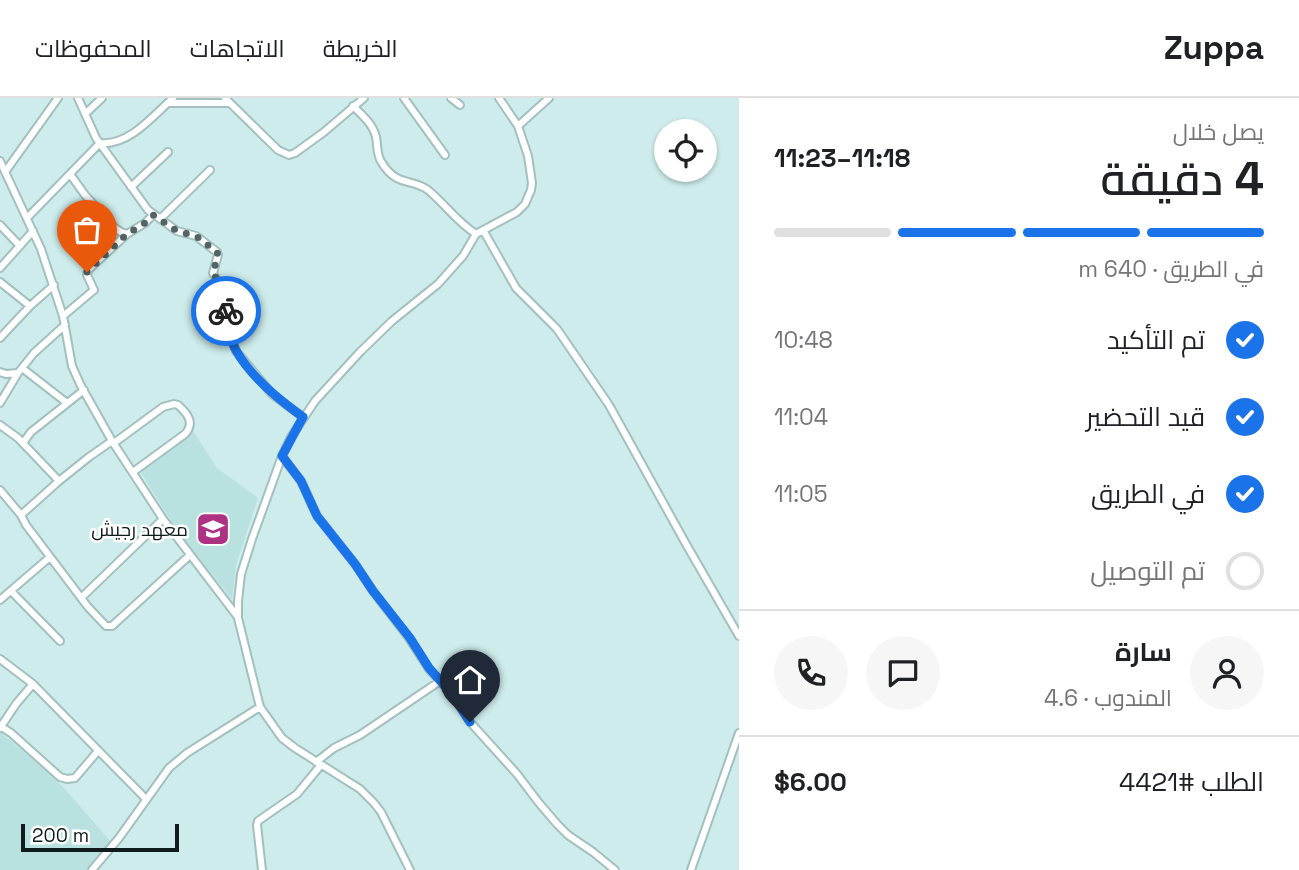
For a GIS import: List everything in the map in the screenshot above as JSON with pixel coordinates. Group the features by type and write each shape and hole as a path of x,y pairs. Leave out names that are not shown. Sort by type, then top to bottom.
{"street":[{"path":"58,98 2,166 33,231 54,285 64,316 72,366 84,390 113,442 163,519 238,618"},
{"path":"78,98 100,143 148,210 177,231 196,236 217,252 213,273 227,296 225,320 233,345 272,394 303,417"},
{"path":"85,114 102,98"},
{"path":"100,143 110,144 122,140 170,101 227,100 278,150 289,155 324,132 364,98"},
{"path":"404,98 445,155"},
{"path":"451,98 460,105"},
{"path":"411,870 374,803 360,789 282,738 260,707 238,618 241,574 282,456 314,401 392,321 452,270 480,232 517,212 525,204 531,190 532,175 528,156 518,126 499,98"},
{"path":"518,126 549,98"},
{"path":"353,106 371,126 379,158 387,170 398,180 426,189 461,224 480,232 516,288 557,329 609,405 739,636"},
{"path":"27,218 100,143"},
{"path":"131,187 168,152"},
{"path":"64,316 94,290 87,275 88,270 127,234 157,217 210,170"},
{"path":"70,174 115,228 127,234"},
{"path":"0,225 20,246"},
{"path":"0,268 33,231"},
{"path":"0,282 30,306"},
{"path":"0,338 54,285"},
{"path":"0,403 34,353 65,325"},
{"path":"0,372 6,374 20,370"},
{"path":"20,370 67,402"},
{"path":"23,443 31,432 84,390"},
{"path":"21,515 89,457 163,407 177,405 187,416 190,429 133,472"},
{"path":"0,425 18,438 59,481"},
{"path":"282,456 301,481 317,516 410,638 429,668 452,694 470,722 557,824 615,870"},
{"path":"0,491 21,515 81,598 106,626 110,627 190,555"},
{"path":"81,598 163,519"},
{"path":"0,600 50,556"},
{"path":"11,591 60,641"},
{"path":"0,659 33,684 146,799"},
{"path":"262,870 258,821 298,794 319,763 334,748 359,735 440,681"},
{"path":"33,684 0,727 11,733 60,777 66,779 75,778 98,751"},
{"path":"92,870 119,838 169,768 260,707"},
{"path":"691,870 739,733"}],"shaded area":[{"name":"معهد رجيش","path":"193,431 217,468 258,498 236,565 232,599 188,545 140,471"},
{"path":"0,732 47,771 111,842 87,870 0,870"}],"way so far":[{"path":"87,272 127,234 153,215 177,231 196,236 217,252 213,273 227,296 226,311"}],"place":[{"name":"معهد رجيش","path":"213,529"}],"route":[{"path":"226,311 226,324 240,356 272,394 303,417 282,456 296,472 317,516 410,638 429,668 452,694 470,722"}]}
